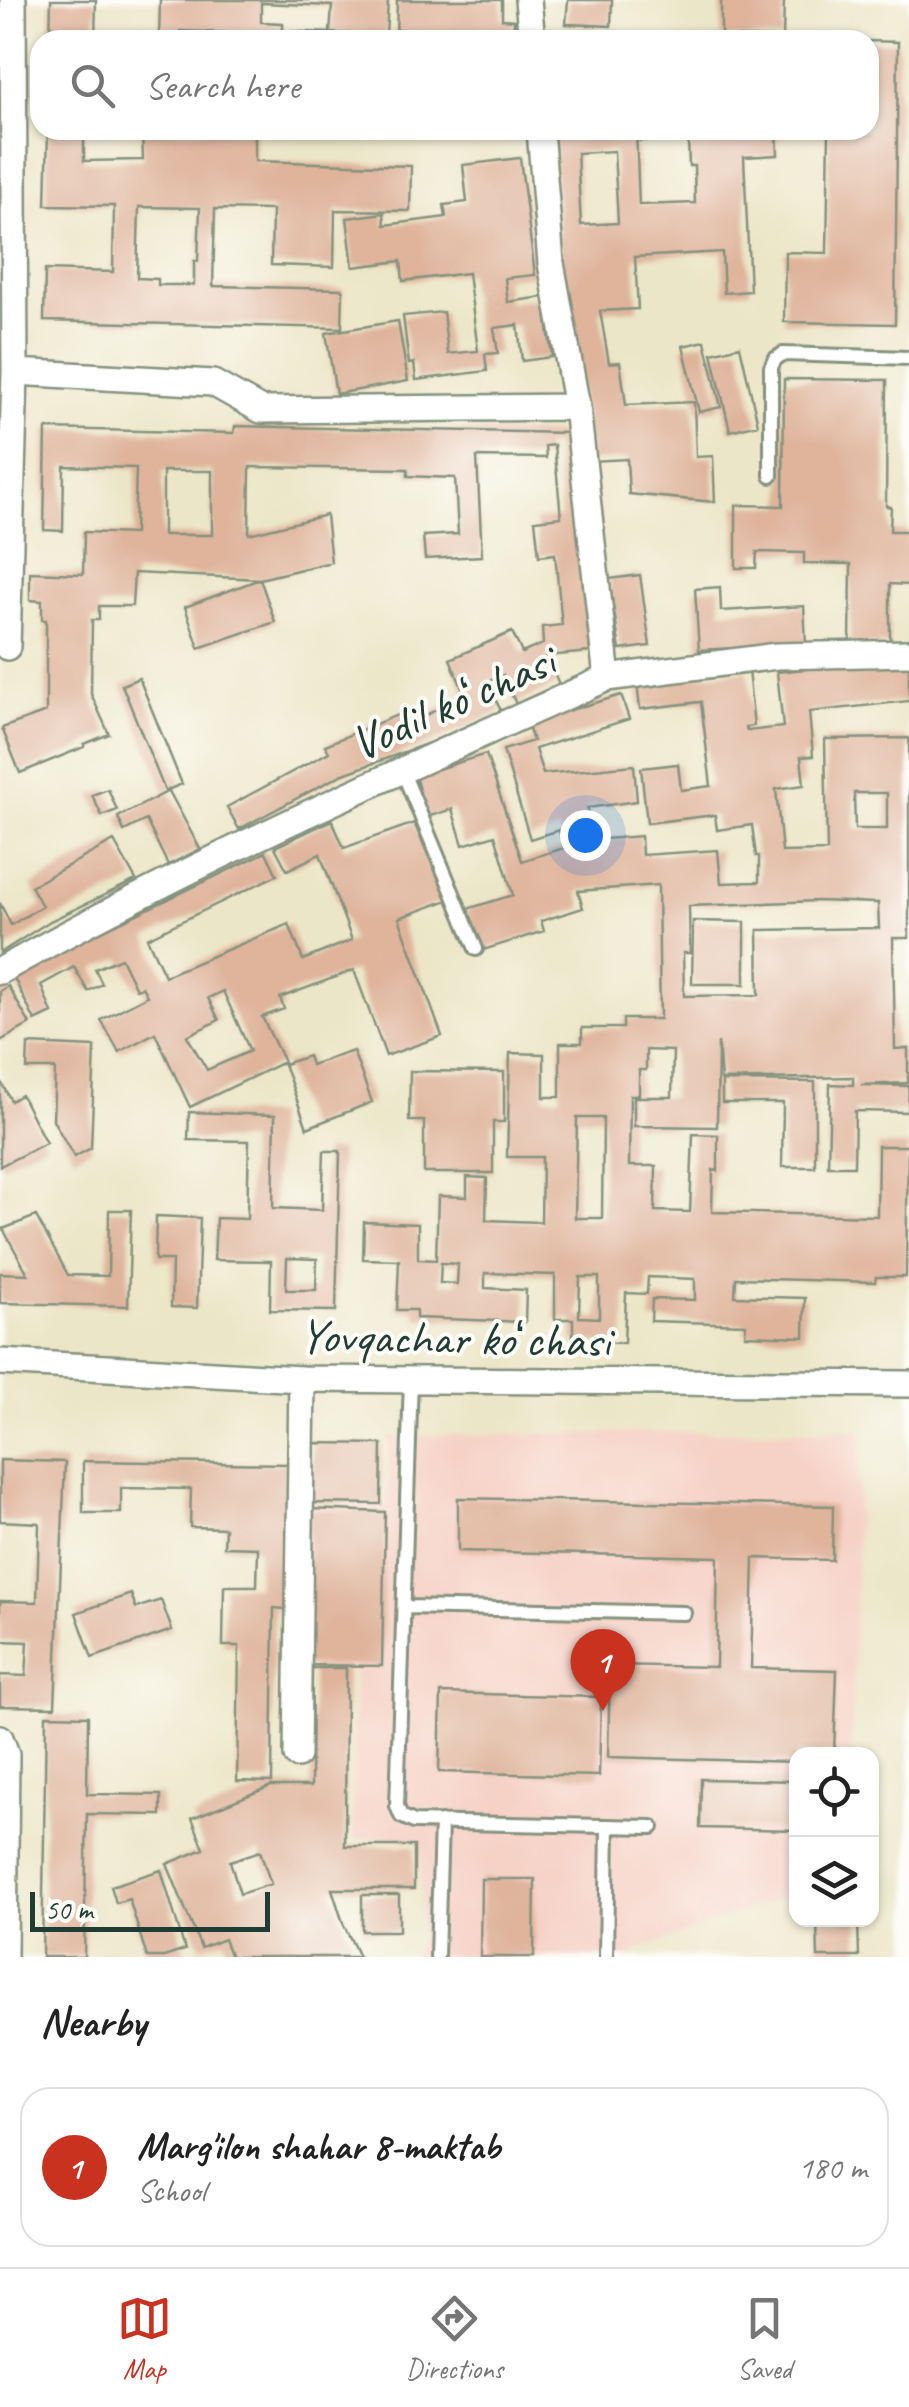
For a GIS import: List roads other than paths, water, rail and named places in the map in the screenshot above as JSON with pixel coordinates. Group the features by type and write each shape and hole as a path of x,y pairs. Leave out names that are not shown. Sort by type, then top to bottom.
{"street":[{"path":"7,647 14,372 14,0"},
{"path":"528,0 531,30"},
{"name":"Vodil koʻchasi","path":"0,970 98,916 402,770 607,678 577,407 551,263 541,140"},
{"path":"14,372 214,382 261,410 577,407"},
{"path":"607,678 777,656 909,654"},
{"name":"Yovqachar koʻchasi","path":"0,1362 302,1379 909,1384"},
{"path":"297,1755 302,1379"},
{"path":"0,1738 6,1754 4,1957"}],"lane":[{"path":"770,476 771,366 775,358 783,354 909,358"},
{"path":"402,770 476,949"},
{"path":"411,1379 397,1806 401,1816 414,1822 652,1827"},
{"path":"405,1607 684,1614"},
{"path":"437,1957 441,1822"},
{"path":"606,1957 608,1826"}],"place":[{"name":"Marg'ilon shahar 8-maktab","path":"603,1711"}]}
